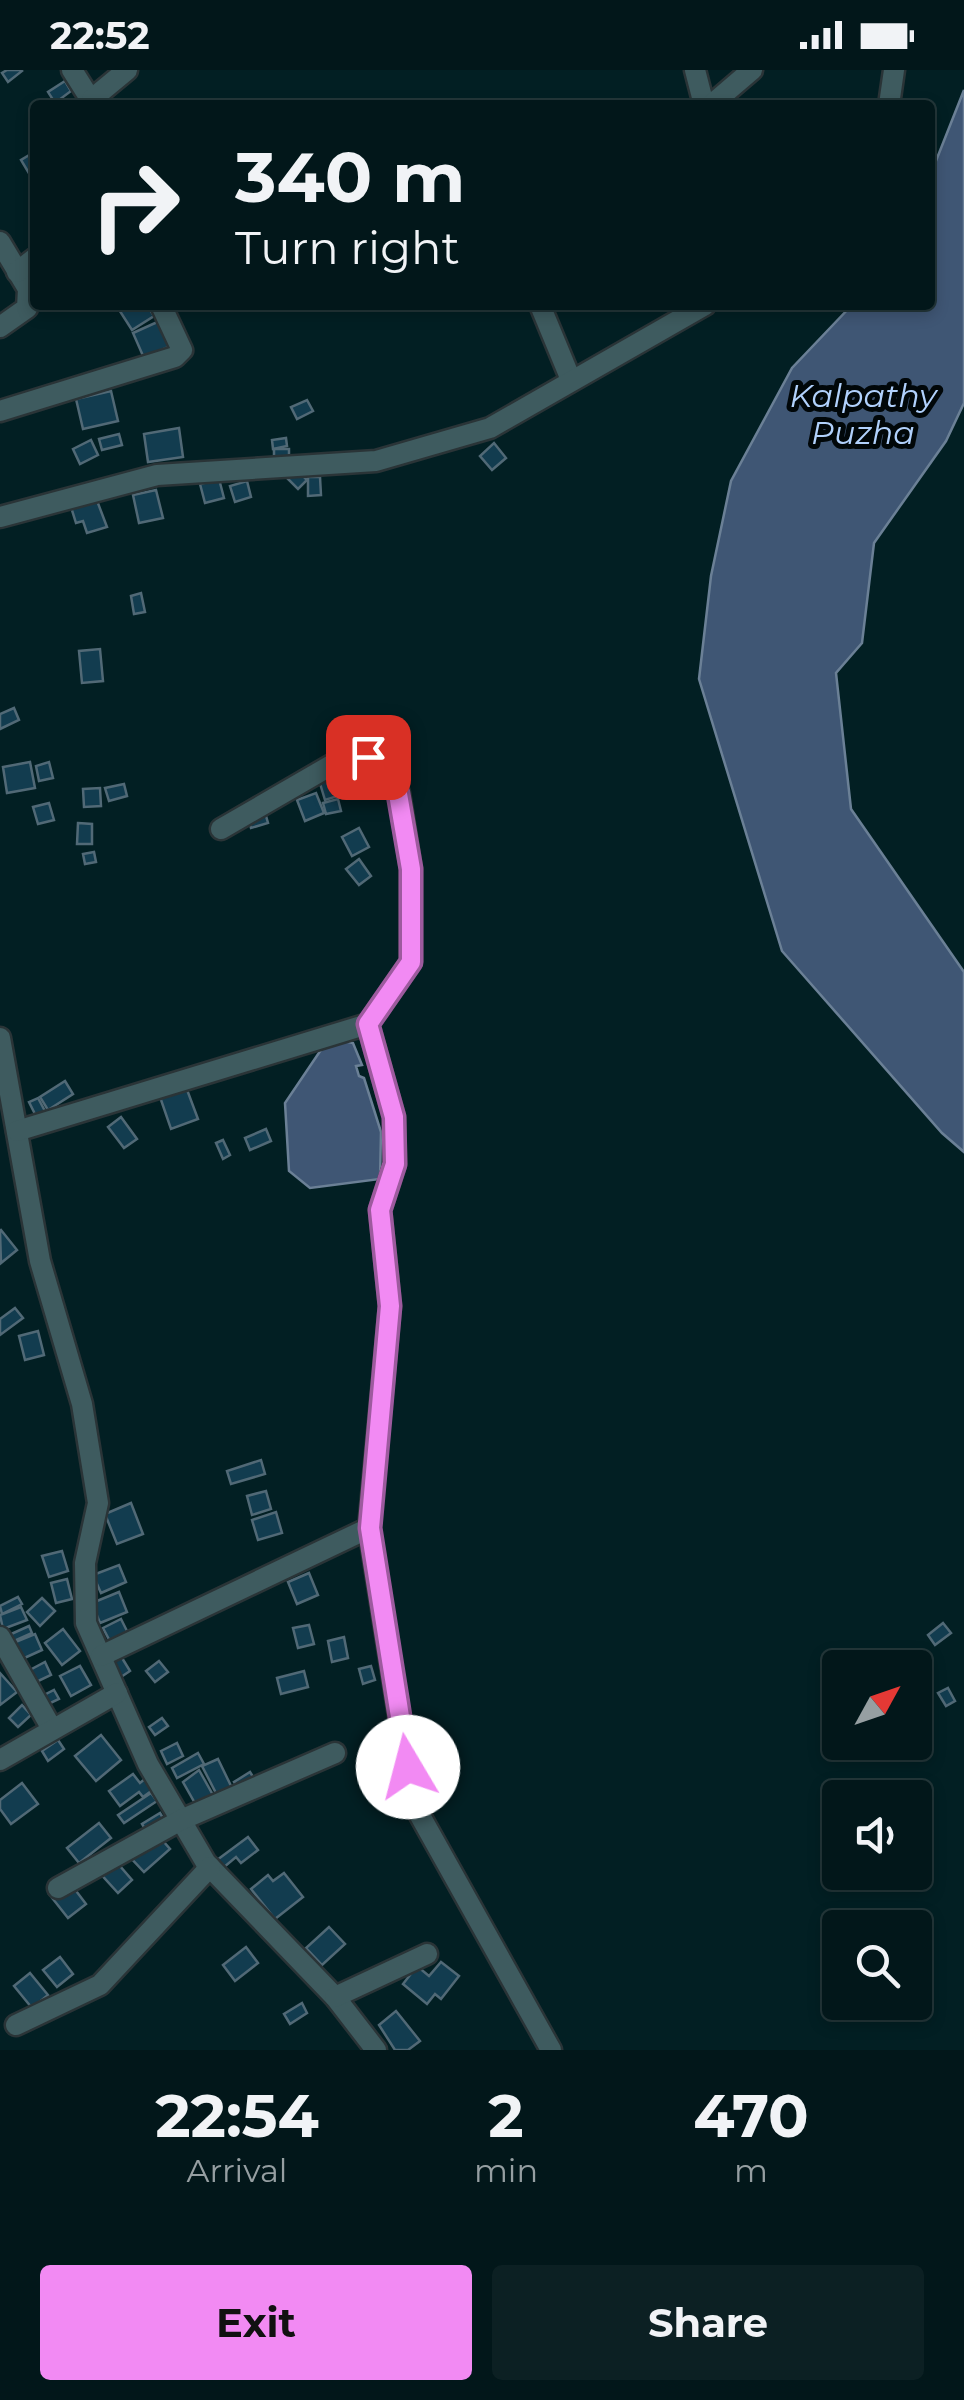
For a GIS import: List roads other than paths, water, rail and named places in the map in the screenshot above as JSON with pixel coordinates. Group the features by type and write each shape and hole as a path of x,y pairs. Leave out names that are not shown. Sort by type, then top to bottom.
{"street":[{"path":"72,70 92,100"},
{"path":"95,100 126,70"},
{"path":"696,70 705,100"},
{"path":"713,100 752,70"},
{"path":"890,100 894,70"},
{"path":"0,242 28,289 27,308 0,327"},
{"path":"17,272 30,262"},
{"path":"0,412 175,357 182,350 180,340 164,310"},
{"path":"542,310 571,380"},
{"path":"0,517 157,475 376,461 490,428 696,310"},
{"path":"16,1131 368,1024 411,962 411,869 398,794 389,770 368,757 346,756 221,829"},
{"path":"368,1024 394,1117 395,1164 380,1210 390,1306 370,1528 413,1803 551,2050"},
{"path":"0,1038 40,1260 82,1404 98,1503 85,1563 86,1623 148,1764 210,1867 335,1998 376,2050"},
{"path":"100,1656 370,1528"},
{"path":"0,1637 52,1729"},
{"path":"0,1760 117,1693"},
{"path":"58,1888 181,1820 335,1753"},
{"path":"16,2025 100,1985 210,1867"},
{"path":"335,1998 427,1954"}],"water":[{"name":"Kalpathy Puzha","path":"964,90 964,403 946,441 874,543 862,643 836,673 851,809 964,972 964,1152 942,1133 782,951 699,679 711,576 731,481 792,368 847,310 935,310 935,163"},
{"path":"329,1038 353,1043 362,1065 356,1066 359,1076 364,1078 381,1132 380,1179 310,1188 289,1171 285,1103"}]}
